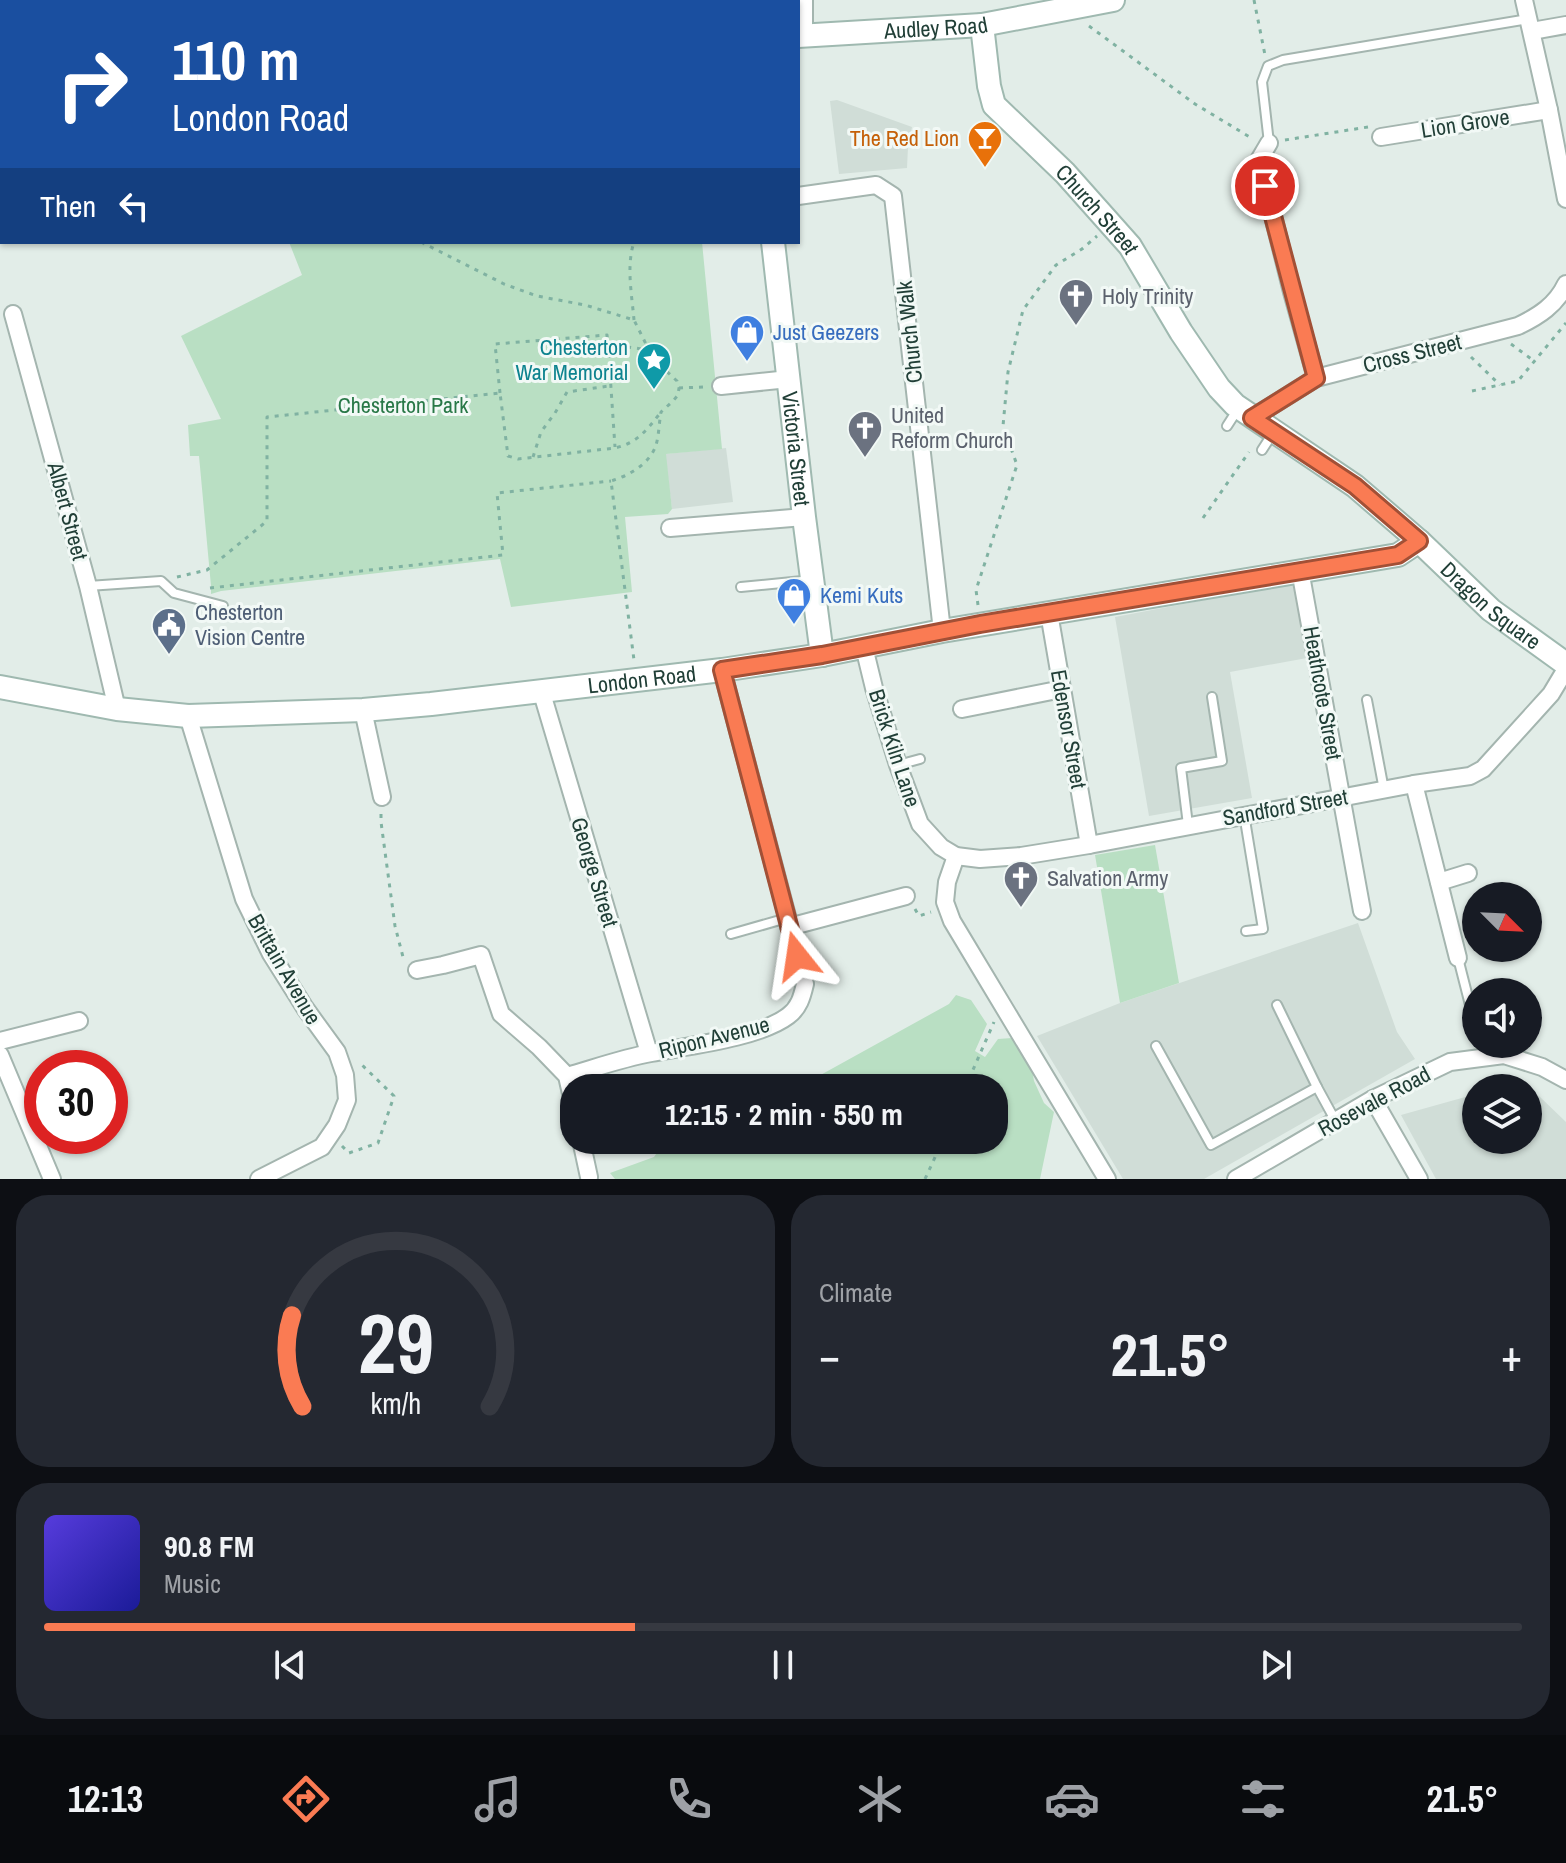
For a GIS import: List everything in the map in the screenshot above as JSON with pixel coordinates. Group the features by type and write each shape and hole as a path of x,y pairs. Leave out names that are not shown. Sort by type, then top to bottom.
{"main road":[{"name":"Audley Road","path":"801,36 982,25 1113,0"},
{"name":"Church Street","path":"982,25 994,105 1065,173 1130,246 1181,332 1239,418 1263,443 1355,486 1419,541"},
{"name":"Victoria Street","path":"773,244 822,655"},
{"name":"London Road","path":"0,687 117,709 188,716 363,710 431,704 722,670 822,655 980,624 1398,555 1419,541"},
{"name":"Dragon Square","path":"1419,541 1491,610 1566,667"}],"street":[{"path":"801,36 804,0"},
{"path":"1524,0 1565,191"},
{"path":"1530,25 1566,25"},
{"name":"Lion Grove","path":"1381,137 1549,110"},
{"path":"1269,143 1259,160 1316,378"},
{"name":"Church Walk","path":"800,196 876,185 893,196 942,631"},
{"name":"Cross Street","path":"1239,418 1316,378 1518,326 1535,318 1556,300 1566,284"},
{"name":"Albert Street","path":"13,314 88,586 117,709"},
{"path":"721,386 789,379"},
{"path":"670,528 804,517"},
{"name":"Heathcote Street","path":"1300,570 1362,911"},
{"name":"Edensor Street","path":"1049,613 1089,845"},
{"name":"Brick Kiln Lane","path":"864,647 898,765 920,824 941,847 956,856"},
{"name":"Sandford Street","path":"956,856 980,859 1021,856 1470,776 1483,769 1551,694 1566,667"},
{"name":"Ripon Avenue","path":"574,1074 649,1053 769,1027 790,1015 801,1000 805,984 722,670"},
{"path":"962,709 1062,689"},
{"name":"George Street","path":"541,690 649,1053"},
{"path":"363,710 382,797"},
{"name":"Brittain Avenue","path":"188,716 244,899 271,954 337,1052 345,1075 347,1100 337,1125 322,1147 259,1179"},
{"path":"1414,784 1458,958"},
{"path":"956,856 947,882 945,902 952,921 1107,1179"},
{"path":"1439,882 1468,873"},
{"path":"788,923 906,896"},
{"path":"417,970 481,955 501,1014 565,1074"},
{"path":"0,1041 79,1021"},
{"path":"0,1055 52,1179"},
{"name":"Rosevale Road","path":"1236,1179 1373,1099 1450,1062 1504,1055 1542,1067 1566,1080"},
{"path":"1373,1099 1419,1179"},
{"path":"584,1154 589,1177"}],"lane":[{"path":"1269,143 1262,82 1268,66 1283,60 1530,25"},
{"path":"741,587 812,580"},
{"path":"88,586 161,581 174,593 223,606"},
{"path":"1188,825 1181,768 1222,761 1212,697"},
{"path":"1367,700 1384,790"},
{"path":"898,765 920,759"},
{"path":"1244,814 1263,929 1246,931"},
{"path":"731,934 788,923"},
{"path":"1458,958 1463,978"},
{"path":"1277,1005 1335,1120"},
{"path":"1156,1046 1211,1145 1317,1087"}],"path":[{"path":"1254,0 1268,66"},
{"path":"1067,10 1195,104 1254,140 1269,143 1379,125 1381,137"},
{"path":"980,624 976,590 1017,465 1003,426 1008,372 1023,310 1056,265 1082,249 1110,224"},
{"path":"425,244 504,284 537,296 585,305 634,320"},
{"path":"615,448 607,335 495,344 508,456 518,459 615,448 637,440 678,395 679,388 674,376 662,367 649,350 634,320 631,282 633,244"},
{"path":"1472,391 1518,381 1566,323"},
{"path":"1455,342 1500,385"},
{"path":"608,344 649,350"},
{"path":"533,457 541,432 567,392 609,386"},
{"path":"679,388 721,386"},
{"path":"161,581 207,570 267,521 267,417 500,393"},
{"path":"198,586 211,588 503,555 497,493 611,481 627,476 655,448 661,412"},
{"path":"1203,518 1263,443"},
{"path":"611,481 637,679"},
{"path":"181,576 185,584"},
{"path":"382,797 381,822 395,926 403,957 417,970"},
{"path":"906,896 919,916 947,908"},
{"path":"971,1074 1002,1006"},
{"path":"331,1135 349,1153 378,1143 394,1096 359,1062 342,1067"},
{"path":"925,1179 937,1154"}],"shaded area":[{"path":"837,100 912,127 907,168 839,174 830,101"},
{"path":"726,448 733,502 672,509 665,454"},
{"path":"1294,583 1307,658 1230,672 1252,798 1149,816 1115,617"},
{"path":"1358,923 1397,1032 1415,1059 1204,1179 1123,1179 1037,1036 1120,1003"},
{"path":"1462,1098 1462,1154 1542,1154 1542,1099 1566,1122 1566,1179 1436,1179 1401,1115"}],"green space":[{"name":"Chesterton Park","path":"290,244 702,244 722,449 666,454 672,509 668,514 625,517 632,592 511,607 500,559 211,594 199,456 190,456 188,425 221,419 181,336 302,275"},
{"path":"1155,845 1179,983 1120,1003 1095,855"},
{"path":"956,995 971,1000 987,1024 975,1051 985,1057 998,1039 1012,1038 1031,1064 1034,1081 1044,1103 1054,1112 1040,1179 615,1179 610,1173 656,1154 1008,1154 1008,1074 822,1074 949,1004"}],"place":[{"name":"The Red Lion","path":"985,169"},
{"name":"Holy Trinity","path":"1076,327"},
{"name":"Just Geezers","path":"747,363"},
{"name":"Chesterton War Memorial","path":"654,391"},
{"name":"United Reform Church","path":"865,459"},
{"name":"Kemi Kuts","path":"794,626"},
{"name":"Chesterton Vision Centre","path":"169,656"},
{"name":"Salvation Army","path":"1021,909"}],"route":[{"path":"797,956 722,670 1398,555 1419,541 1355,486 1252,418 1316,378 1265,186"}]}
